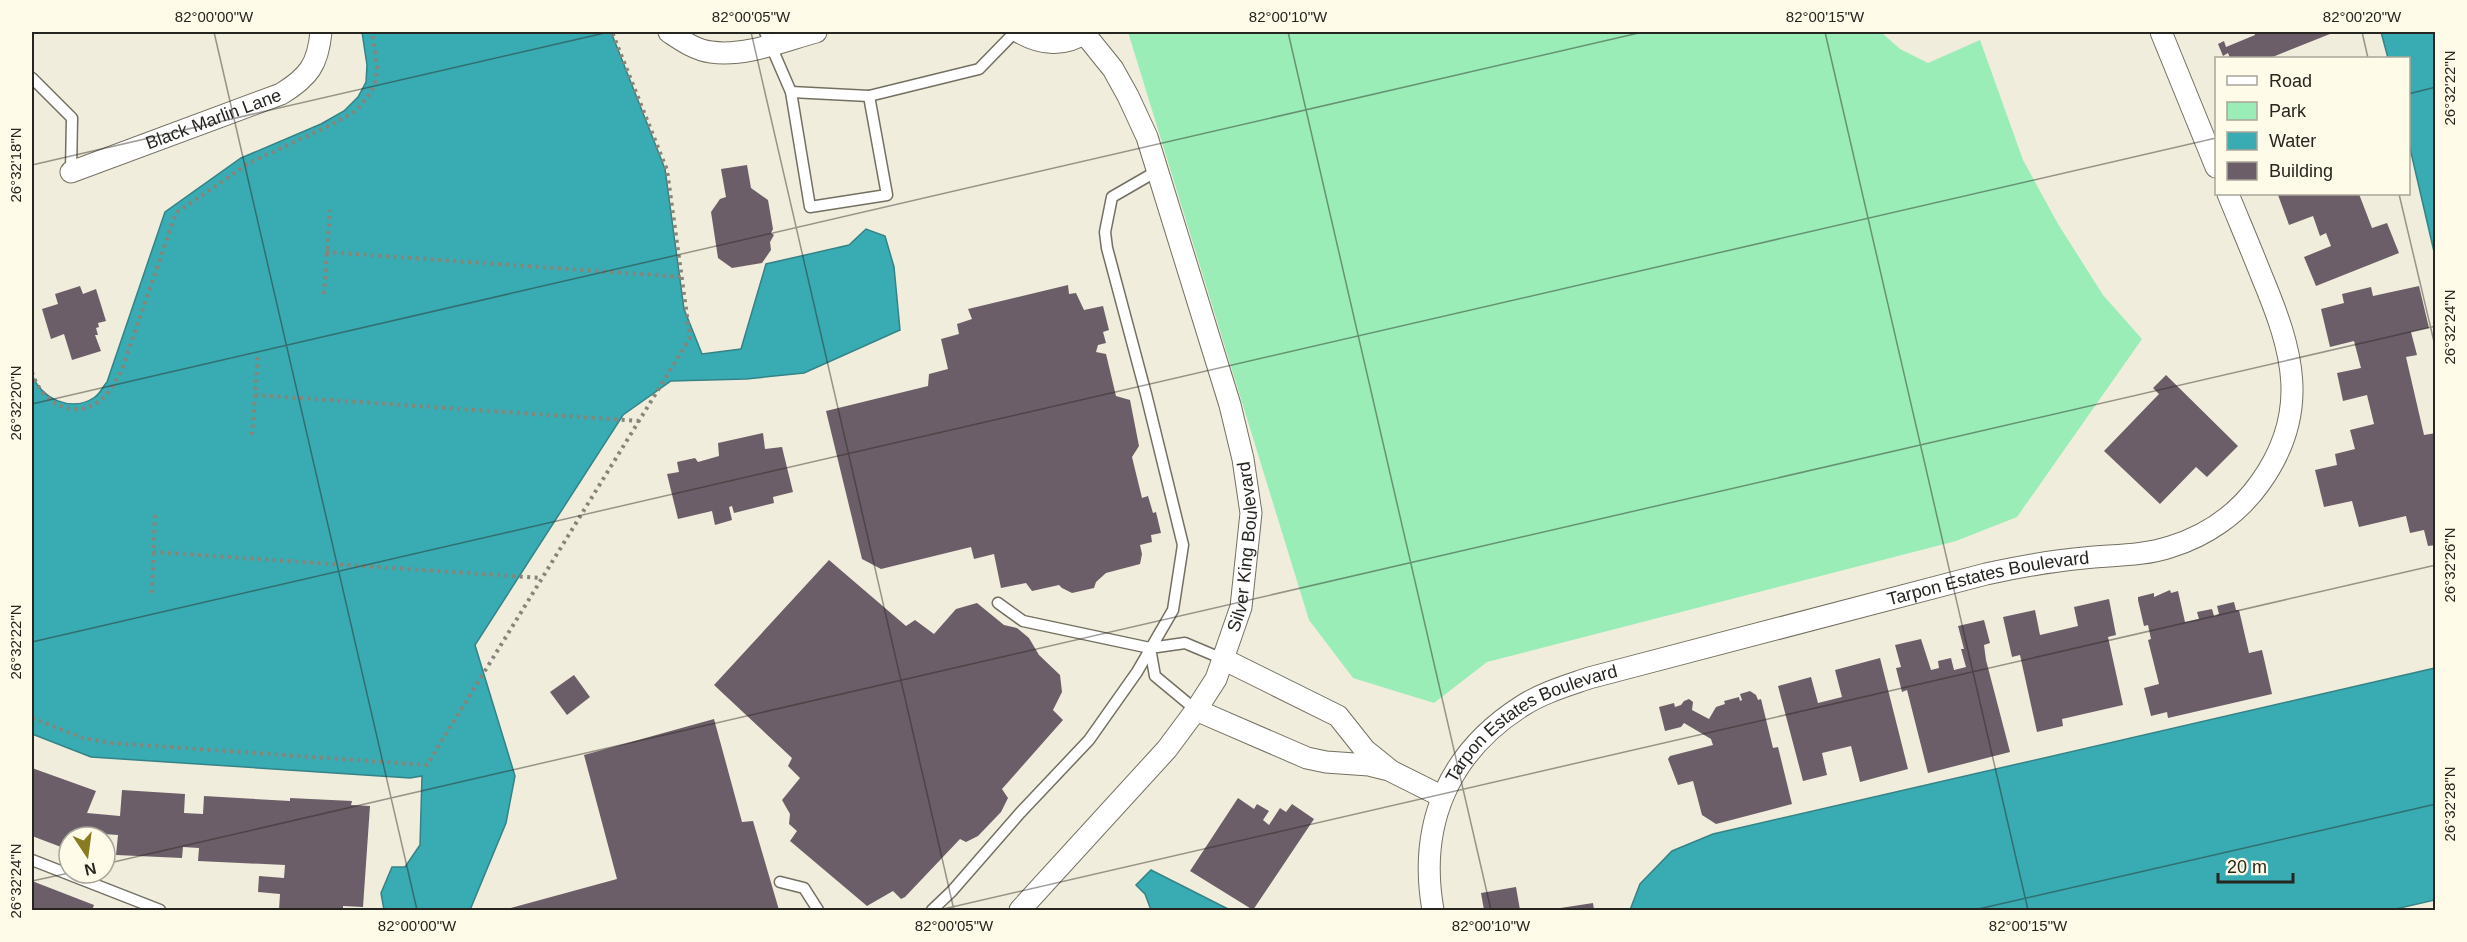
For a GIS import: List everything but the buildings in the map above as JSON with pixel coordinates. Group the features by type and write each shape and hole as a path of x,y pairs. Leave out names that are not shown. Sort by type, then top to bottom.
{"street":[{"name":"Black Marlin Lane","path":"70,172 281,94 301,82 313,67 320,47 321,32"},
{"path":"669,32 686,43 709,52 733,53 768,38 816,32"},
{"name":"Silver King Boulevard","path":"1017,32 1032,40 1050,44 1068,42 1085,32 1113,69 1128,96 1147,137 1230,405 1243,459 1251,513 1241,607 1216,679 1167,748 1020,910"},
{"path":"2161,32 2215,162"},
{"name":"Tarpon Estates Boulevard","path":"1433,910 1429,869 1433,831 1441,796 1459,766 1496,725 1522,706 1541,696 1589,678 1986,574 2021,566 2169,548 2201,535 2227,518 2251,497 2272,467 2284,438 2293,392 2289,354 2279,318 2228,195"},
{"name":"Tarpon Estates Boulevard","path":"1223,659 1338,716 1365,750 1391,771"},
{"name":"Tarpon Estates Boulevard","path":"1196,710 1307,758 1326,762 1369,765 1391,771 1441,796"}],"lane":[{"path":"791,92 869,96 979,69 1017,32"},
{"path":"768,38 791,92 810,207 887,195 869,96"},
{"path":"32,78 72,118 70,172"},
{"path":"932,910 952,891 1020,813 1089,740 1173,610 1183,545 1105,232 1113,197 1157,171"},
{"path":"998,603 1023,621 1150,648 1185,643 1223,659"},
{"path":"1150,648 1155,676 1196,710"},
{"path":"32,860 160,910"},
{"path":"780,882 804,888 818,910"}],"path":[{"path":"32,372 36,387 49,402 63,407 82,408 97,404 109,393 121,372 176,213 249,163 332,125 356,111 372,91 376,79 377,66 372,32"},
{"path":"32,718 83,738 112,743 427,765 690,338 667,170 612,32"},
{"path":"324,294 330,210"},
{"path":"326,252 682,277"},
{"path":"252,435 258,354"},
{"path":"255,395 639,421"},
{"path":"152,593 155,511"},
{"path":"153,552 542,578"}],"green space":[{"path":"1128,32 1881,32 1900,49 1928,63 1980,40 2023,160 2058,224 2103,295 2142,339 2017,517 1956,541 1487,662 1434,703 1353,678 1309,620"}],"water":[{"path":"362,32 611,32 665,169 684,309 702,354 741,349 766,264 849,245 866,229 885,236 894,267 900,330 804,373 746,379 671,381 623,415 475,645 515,776 506,823 470,910 384,910 381,893 392,867 405,867 420,845 422,776 410,778 91,757 32,734 32,374 42,390 58,401 77,404 97,396 107,382 165,212 241,158 321,124 344,111 358,97 366,82 367,65"},
{"path":"2381,32 2435,32 2435,256 2410,148 2410,57 2388,57"},
{"path":"2435,668 2435,900 2391,910 1630,910 1640,884 1672,851 1713,834"},
{"path":"1151,870 1230,910 1151,910 1145,894 1136,885"}]}
